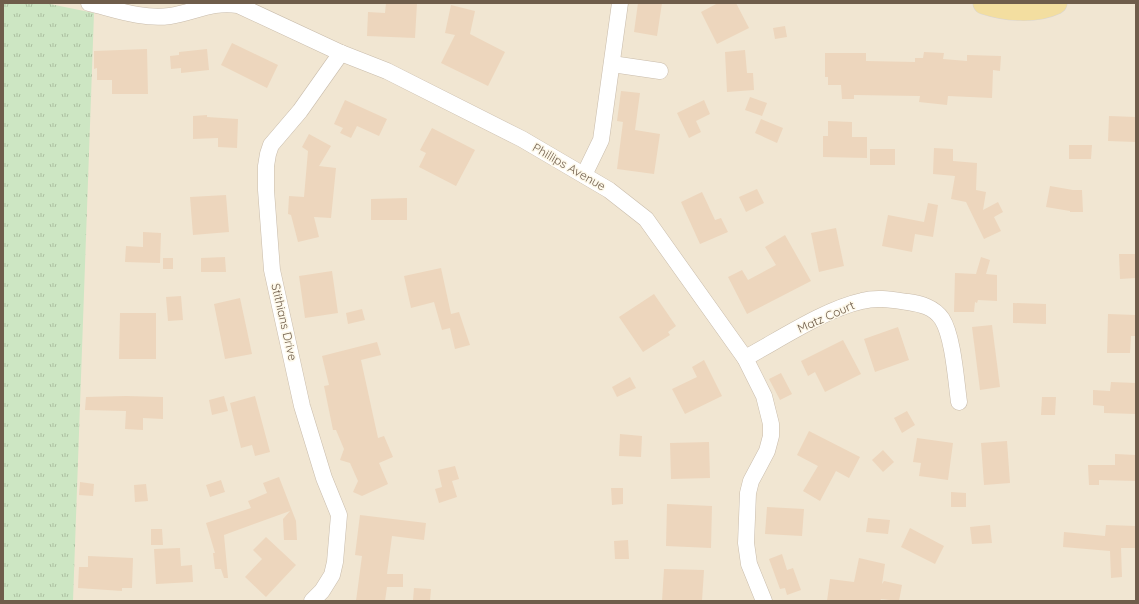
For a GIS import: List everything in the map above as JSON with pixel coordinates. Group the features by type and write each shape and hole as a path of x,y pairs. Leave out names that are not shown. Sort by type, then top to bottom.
{"main road":[{"path":"984,3 999,8 1028,9 1050,6 1056,3"}],"street":[{"name":"Phillips Avenue","path":"89,3 156,16 170,16 224,3 238,5 341,53 387,71 522,139 609,190 646,219 745,358 764,396 771,424 771,436 767,451 751,481 748,493 746,516 746,542 749,564 764,601"},
{"path":"584,175 600,140 620,3"},
{"name":"Stithians Drive","path":"312,601 322,591 332,575 335,562 339,515 324,478 302,406 272,270 266,198 266,166 271,145 300,111 341,53"},
{"path":"612,64 660,71"},
{"name":"Matz Court","path":"745,358 808,324 847,306 876,299 912,303 934,310 947,330 959,402"}],"shaded area":[{"path":"3,3 1136,3 1136,601 3,601"}],"green space":[{"path":"3,3 45,3 94,13 73,601 3,601"}],"building":[{"path":"386,3 417,3 415,38 367,36 368,12 385,13"},
{"path":"638,3 662,3 657,36 634,32"},
{"path":"718,3 736,3 749,28 717,44 701,12"},
{"path":"451,5 475,11 470,34 505,52 488,86 441,63 455,35 445,33"},
{"path":"785,26 787,37 775,39 773,28"},
{"path":"232,43 278,65 267,88 221,65"},
{"path":"147,49 148,94 112,94 112,80 97,80 97,68 94,69 94,51"},
{"path":"207,49 209,70 181,73 181,68 171,69 170,56 179,55 179,52"},
{"path":"745,50 747,73 753,73 754,90 727,92 725,52"},
{"path":"924,52 944,53 943,59 967,61 967,55 1001,56 1000,71 993,70 992,98 948,96 947,105 919,102 920,96 854,95 854,99 842,99 841,85 828,85 828,77 825,77 825,53 866,53 866,61 915,62 915,58 923,58"},
{"path":"621,91 640,93 635,130 660,134 654,174 617,169 623,122 617,121"},
{"path":"750,97 767,103 762,116 745,110"},
{"path":"345,100 387,119 379,136 357,126 351,138 340,133 343,128 334,124"},
{"path":"704,100 710,114 696,121 701,132 689,138 677,113"},
{"path":"207,115 207,117 238,119 237,148 218,147 218,138 193,139 193,116"},
{"path":"1109,116 1136,117 1136,142 1108,141"},
{"path":"761,119 783,128 777,143 755,133"},
{"path":"828,121 852,122 852,137 867,137 867,158 823,157 823,136 828,136"},
{"path":"432,128 475,150 456,186 419,167 426,153 420,150"},
{"path":"309,134 331,146 319,166 336,168 331,218 314,217 319,237 298,242 291,215 288,214 289,196 304,197 308,151 302,147"},
{"path":"1069,145 1092,145 1091,159 1069,159"},
{"path":"934,148 953,149 953,161 977,163 976,190 986,192 983,210 998,202 1003,212 994,217 1001,231 984,239 966,202 951,199 955,176 933,174"},
{"path":"870,149 895,149 895,165 870,165"},
{"path":"1050,186 1082,190 1083,212 1070,212 1046,207"},
{"path":"757,189 764,203 746,212 739,197"},
{"path":"702,192 715,220 721,218 728,232 700,244 681,202"},
{"path":"226,195 229,232 193,235 190,197"},
{"path":"407,198 407,220 371,220 371,199"},
{"path":"928,203 938,205 933,237 915,234 912,252 882,246 888,215 924,222"},
{"path":"836,228 844,266 819,272 811,233"},
{"path":"143,232 161,233 160,263 125,262 126,246 143,247"},
{"path":"785,235 811,281 747,314 728,277 742,270 748,280 776,265 765,247"},
{"path":"1119,254 1136,254 1136,278 1120,279"},
{"path":"225,257 226,272 201,272 201,258"},
{"path":"981,257 990,260 986,274 997,275 997,301 978,300 977,303 975,302 974,312 954,312 955,273 976,274"},
{"path":"163,258 173,258 173,269 163,269"},
{"path":"441,268 451,314 459,312 470,345 455,349 450,328 442,330 434,302 411,308 404,276"},
{"path":"332,271 338,313 305,318 299,276"},
{"path":"654,294 676,326 668,332 670,335 643,352 619,317"},
{"path":"181,296 183,320 168,321 166,297"},
{"path":"240,298 252,354 225,359 214,304"},
{"path":"1013,303 1046,304 1046,324 1013,323"},
{"path":"362,309 365,320 348,324 346,313"},
{"path":"120,313 156,313 156,359 119,359"},
{"path":"1108,314 1136,315 1136,336 1131,336 1130,353 1107,353"},
{"path":"992,325 1000,387 980,390 972,327"},
{"path":"898,327 909,360 875,372 864,339"},
{"path":"843,340 861,374 825,392 815,372 808,376 801,361"},
{"path":"377,342 381,355 361,360 378,438 384,436 393,457 379,463 388,484 362,496 353,492 358,481 350,463 340,460 344,449 336,430 333,430 324,386 329,385 322,356"},
{"path":"704,360 722,396 685,414 672,389 697,377 692,367"},
{"path":"781,373 792,394 780,400 769,379"},
{"path":"630,377 636,388 617,397 612,387"},
{"path":"1111,382 1136,383 1136,414 1104,413 1104,406 1093,405 1093,390 1110,391"},
{"path":"224,396 228,411 212,415 209,400"},
{"path":"255,396 270,452 255,456 252,445 241,448 230,403"},
{"path":"86,397 163,397 163,419 143,418 143,430 125,429 126,411 85,410"},
{"path":"1042,397 1056,397 1055,415 1041,415"},
{"path":"907,411 915,425 902,433 894,418"},
{"path":"809,431 860,457 849,478 836,471 820,501 803,491 818,466 797,455"},
{"path":"620,434 642,436 641,457 619,456"},
{"path":"917,438 953,443 948,480 919,476 921,463 913,462"},
{"path":"1007,441 1010,483 984,485 981,443"},
{"path":"709,442 710,478 671,479 670,443"},
{"path":"883,450 894,462 883,472 872,460"},
{"path":"1115,454 1136,455 1136,481 1099,480 1099,485 1089,485 1088,465 1115,465"},
{"path":"455,466 459,479 452,481 457,497 439,503 435,489 442,487 438,470"},
{"path":"279,477 296,521 297,540 284,540 283,519 290,511 224,535 228,578 224,578 221,569 215,569 213,553 215,553 206,523 251,508 248,501 267,493 263,483"},
{"path":"221,480 225,492 210,497 206,485"},
{"path":"80,482 94,484 93,496 79,495"},
{"path":"146,484 148,501 135,502 134,485"},
{"path":"611,488 623,488 623,504 612,505"},
{"path":"951,492 966,493 966,507 951,507"},
{"path":"667,504 712,506 711,548 666,546"},
{"path":"767,507 804,509 802,536 765,534"},
{"path":"360,515 426,523 424,540 392,536 387,574 403,574 403,587 387,587 385,601 356,601 362,556 355,555"},
{"path":"868,518 890,520 888,534 866,532"},
{"path":"990,525 992,543 972,544 970,527"},
{"path":"1106,525 1136,526 1136,548 1121,548 1122,577 1111,578 1110,551 1063,547 1064,532 1105,536"},
{"path":"910,528 944,546 935,564 901,547"},
{"path":"151,529 162,529 163,545 151,545"},
{"path":"266,537 296,565 266,597 245,577 262,559 253,550"},
{"path":"628,540 629,559 615,559 614,541"},
{"path":"180,548 181,566 192,565 193,582 156,584 154,549"},
{"path":"782,554 787,570 793,568 801,590 787,595 785,588 780,589 769,559"},
{"path":"88,556 133,558 132,588 122,588 122,591 78,588 79,567 88,567"},
{"path":"859,558 885,564 882,584 884,581 902,585 899,601 881,599 880,601 827,601 830,579 854,582"},
{"path":"664,569 704,570 702,601 662,601"},
{"path":"414,588 431,589 430,601 413,600"}]}
